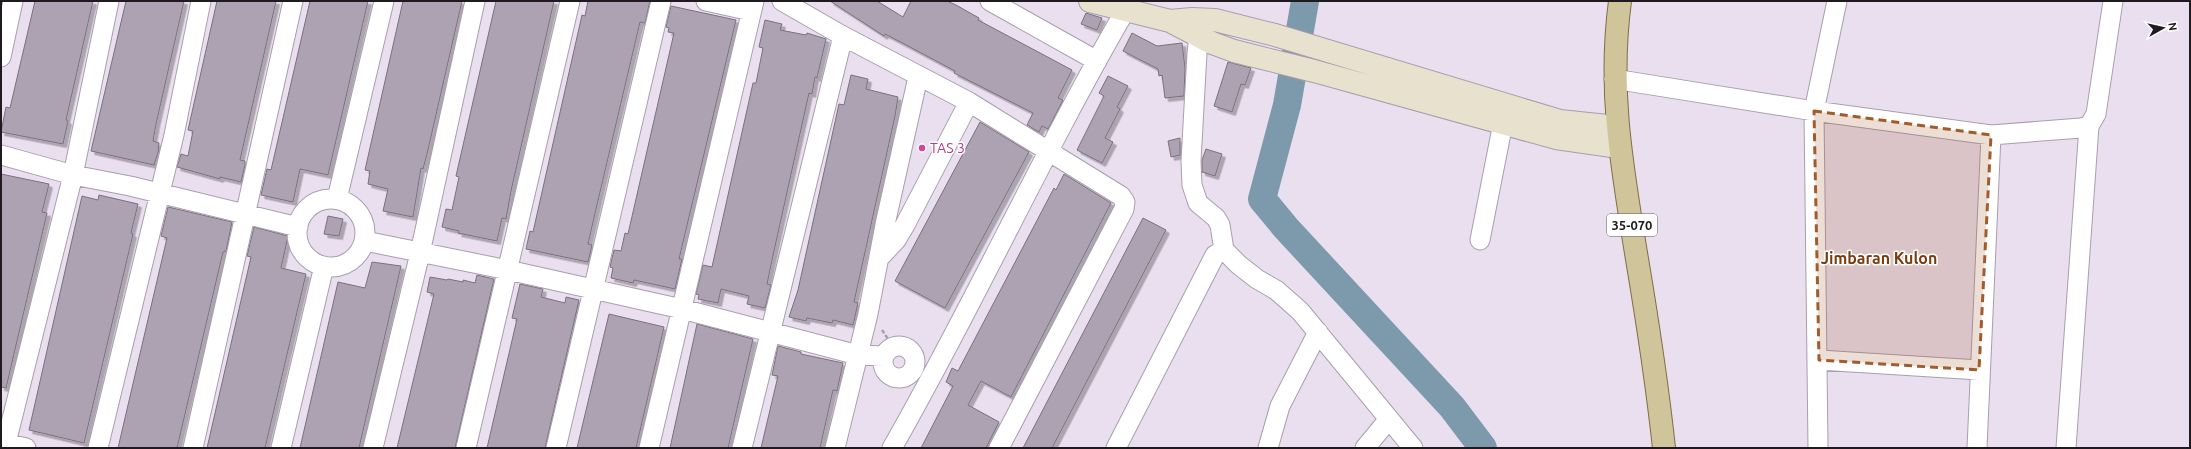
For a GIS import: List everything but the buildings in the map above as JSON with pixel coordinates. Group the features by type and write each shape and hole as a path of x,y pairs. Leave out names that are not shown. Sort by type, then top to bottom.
{"main road":[{"name":"35-070","path":"1620,1 1614,79 1618,137 1655,369 1664,448"}],"street":[{"path":"1,57 13,1"},
{"path":"26,448 4,443 73,175 109,1"},
{"path":"98,448 174,135 201,1"},
{"path":"193,448 293,1"},
{"path":"337,199 384,1"},
{"path":"374,448 420,253 475,1"},
{"path":"466,448 570,1"},
{"path":"556,448 661,1"},
{"path":"649,448 752,6 706,1"},
{"path":"782,1 918,77 969,102 1121,196 1125,202 1125,206 1000,448"},
{"path":"990,1 1100,57"},
{"path":"1090,1 1124,11 1203,28 1275,35 1320,50 1444,97 1503,123 1556,138 1618,137"},
{"path":"1818,448 1819,360 1814,111 1837,1"},
{"path":"2066,448 2089,126 2096,114 2113,1"},
{"path":"892,448 932,379 1047,151 1124,11"},
{"path":"1203,28 1234,51 1314,70 1560,121 1618,137"},
{"path":"1203,28 1192,147 1192,184 1198,203 1216,218 1224,241 1256,279 1276,290 1290,301 1318,332 1413,448"},
{"path":"742,448 843,36"},
{"path":"835,448 881,256 886,220 918,77"},
{"path":"1614,79 1814,111 1991,135 2089,126"},
{"path":"881,256 896,240 905,225 969,102"},
{"path":"1480,240 1503,123"},
{"path":"1977,448 1979,370 1991,135"},
{"path":"1,155 73,175 298,227"},
{"path":"326,198 337,199 348,203 357,210 363,219 365,241 356,256 349,262 337,266 324,266 316,263 303,252 298,240 298,227 301,217 316,202 326,198"},
{"path":"365,241 508,270 593,291 682,309 771,331 858,355 884,356 884,368 894,377 906,377 915,367 932,379"},
{"path":"1116,448 1224,241"},
{"path":"281,448 324,266"},
{"path":"1268,448 1280,406 1318,332"},
{"path":"1819,360 1979,370"},
{"path":"1365,448 1389,419"}],"highlighted area":[{"path":"1814,111 1991,135 1979,370 1819,360"}],"waterway":[{"path":"1305,1 1287,105 1262,199 1286,228 1452,407 1483,448"}],"place":[{"name":"TAS 3","path":"922,148"}],"district":[{"name":"Jimbaran Kulon","path":"1879,258"}]}
